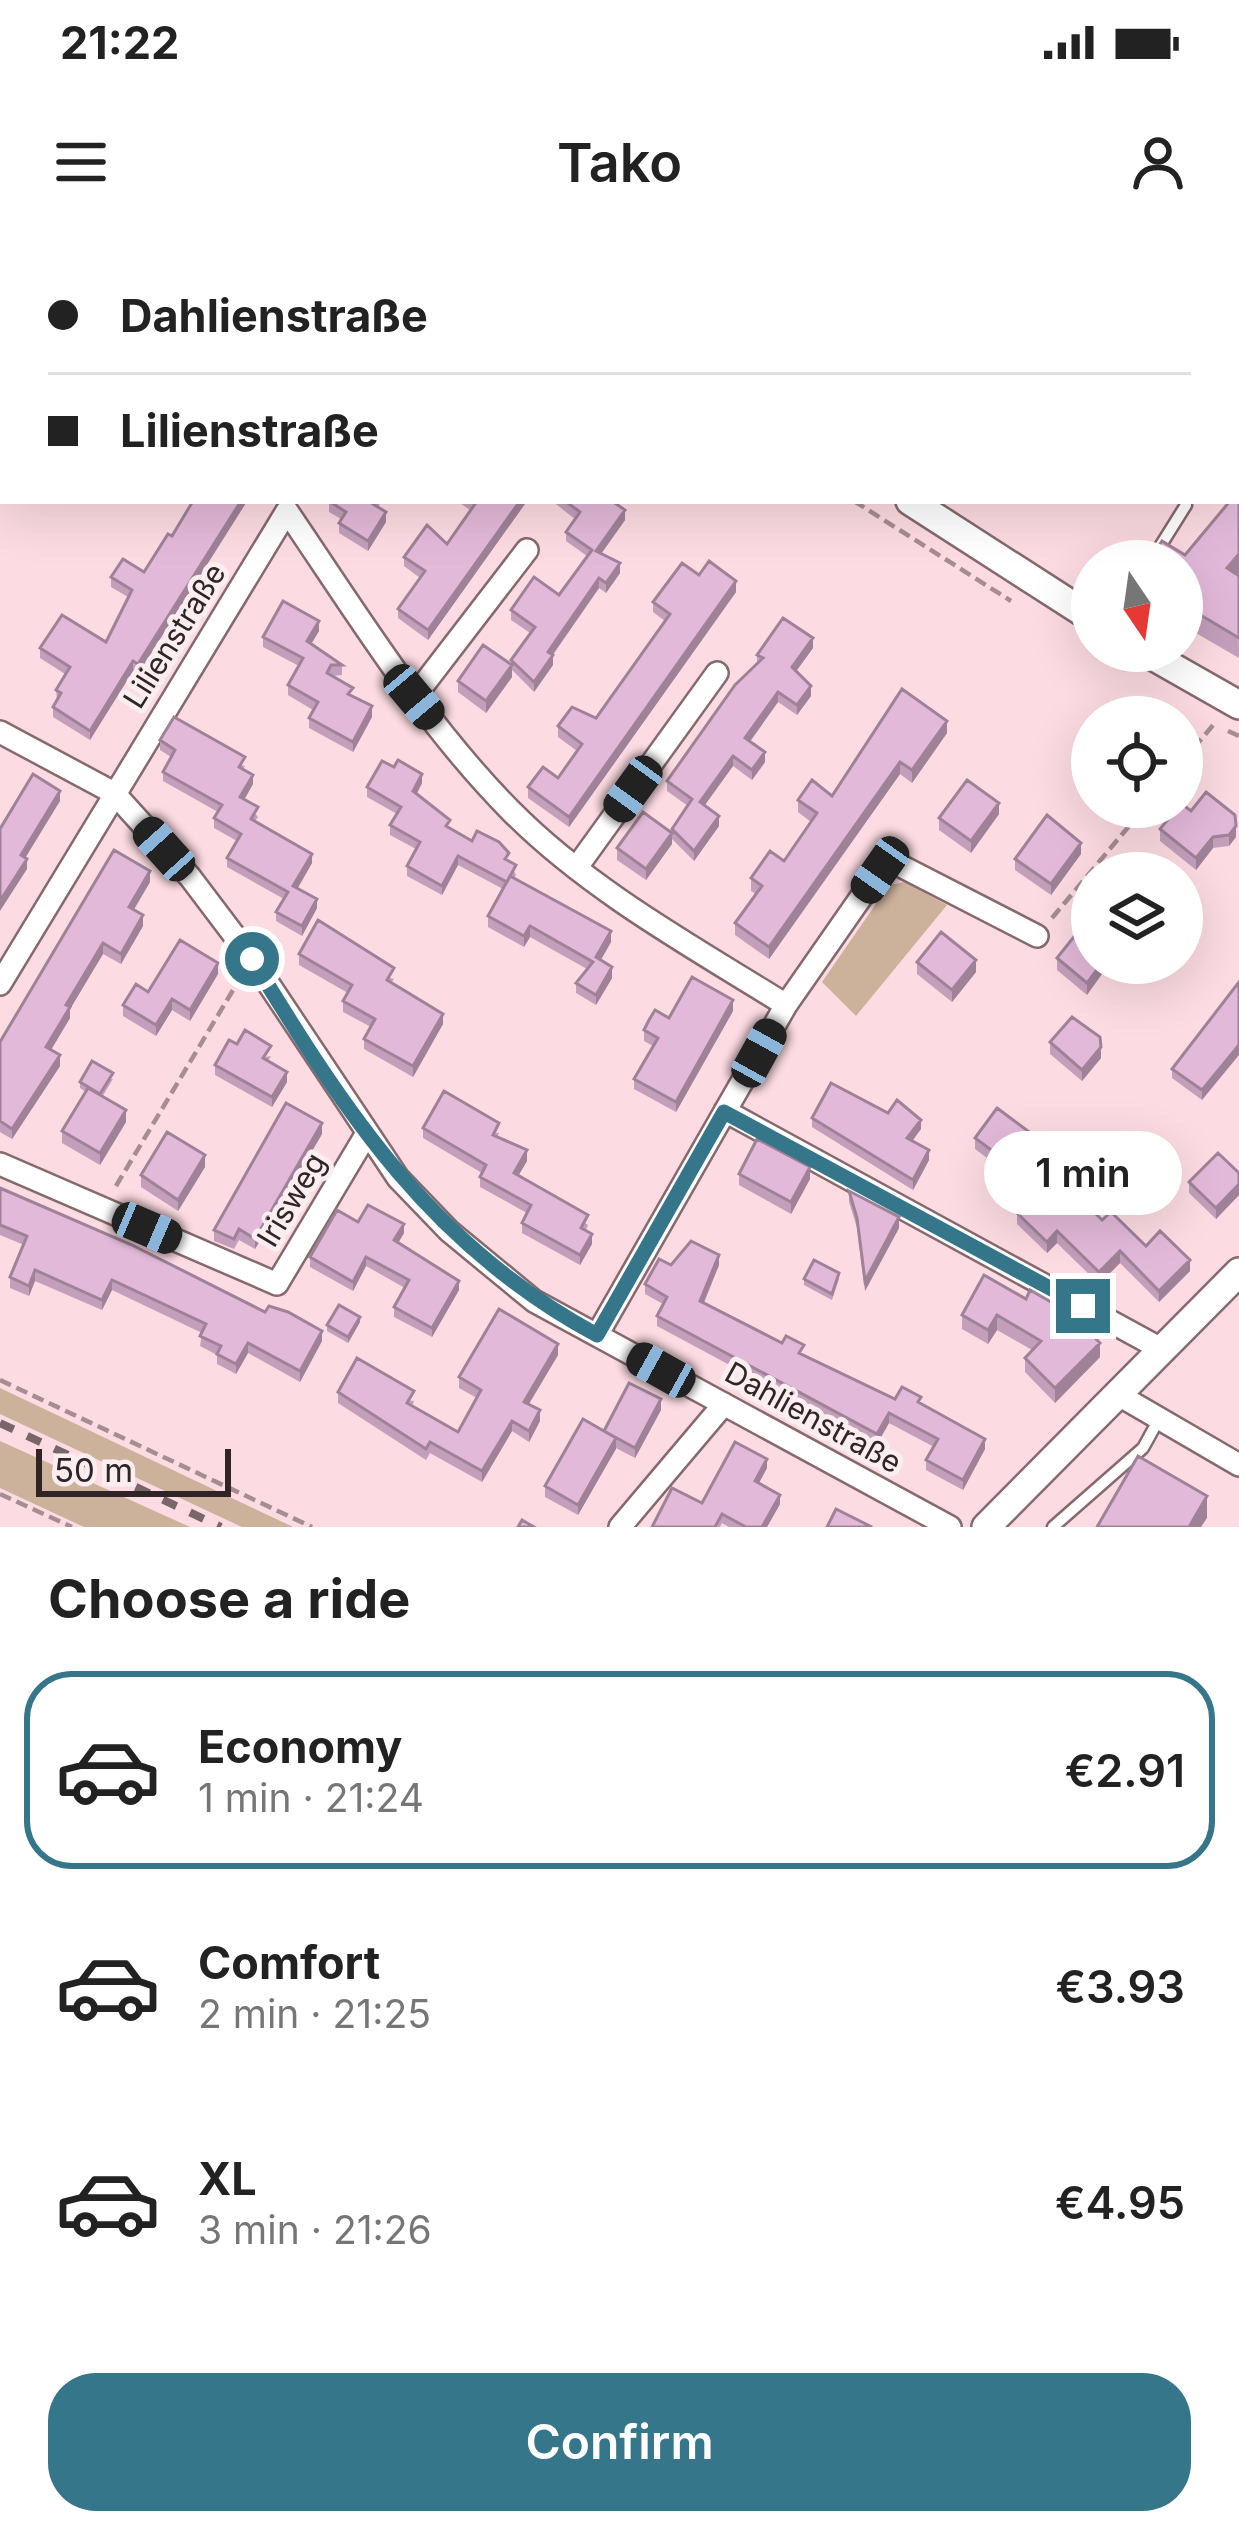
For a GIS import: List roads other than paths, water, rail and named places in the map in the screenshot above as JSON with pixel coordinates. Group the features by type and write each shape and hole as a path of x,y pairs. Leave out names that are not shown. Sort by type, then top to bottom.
{"street":[{"path":"915,504 1071,604"},
{"name":"Lilienstraße","path":"113,793 291,506 414,697 512,812 577,867 786,1006"},
{"path":"414,697 527,550"},
{"path":"1181,672 1239,705"},
{"path":"577,867 717,673"},
{"name":"Dahlienstraße","path":"0,732 113,793 190,877 252,959 365,1135 449,1231 534,1301 950,1527"},
{"path":"0,985 113,793"},
{"path":"597,1335 786,1006 880,870 895,863 1036,936"},
{"path":"724,1112 1161,1349"},
{"name":"Irisweg","path":"0,1164 277,1284 365,1135"},
{"path":"986,1527 1239,1272"},
{"path":"1117,1394 1239,1465"},
{"path":"620,1527 724,1404"}],"lane":[{"path":"1164,540 1186,505"},
{"path":"1053,1527 1143,1448 1159,1419"}],"railway":[{"path":"0,1423 221,1527"}]}
